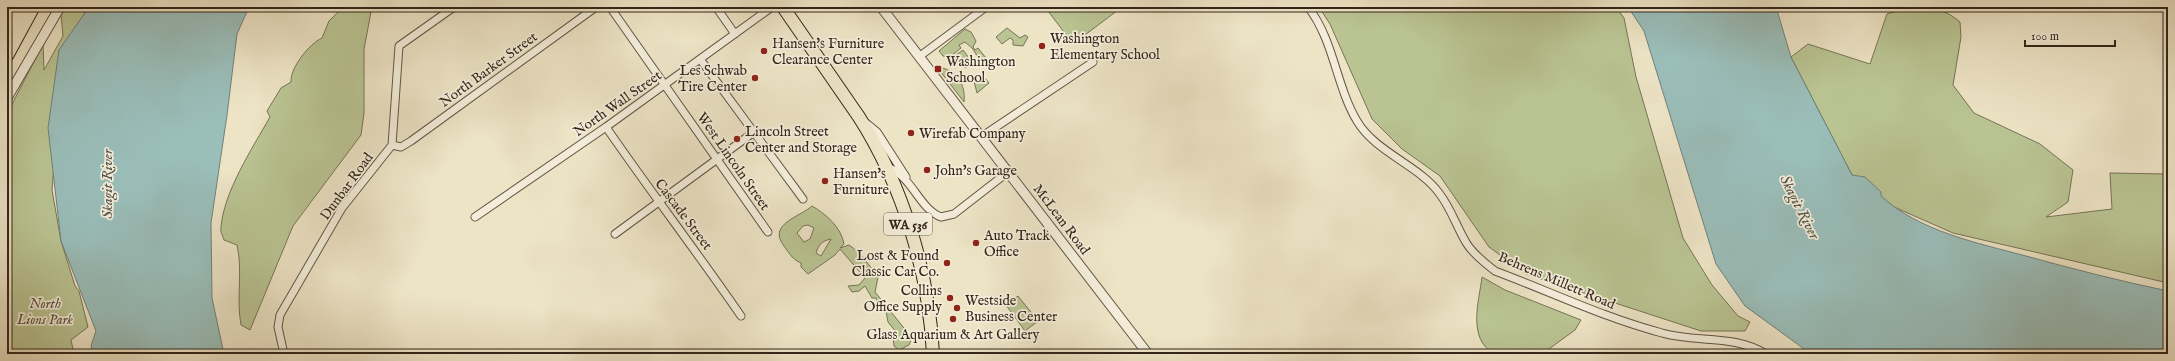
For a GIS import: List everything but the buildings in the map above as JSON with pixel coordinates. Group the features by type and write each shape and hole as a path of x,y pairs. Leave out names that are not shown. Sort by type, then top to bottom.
{"highway":[{"path":"7,30 19,7"},
{"path":"7,55 32,7"}],"main road":[{"name":"WA 536","path":"783,7 859,117 871,136 887,170 907,221 918,257 930,318 933,354"}],"street":[{"path":"7,98 60,7"},
{"name":"Dunbar Road","path":"284,354 278,327 280,315 342,208 392,145 400,46 454,7"},
{"name":"North Barker Street","path":"392,145 401,147 411,141 596,7"},
{"name":"West Lincoln Street","path":"610,7 768,232"},
{"path":"716,7 735,34"},
{"name":"North Wall Street","path":"475,217 606,127 772,7"},
{"name":"McLean Road","path":"881,7 1148,354"},
{"path":"920,56 986,7"},
{"name":"Behrens Millett Road","path":"1308,7 1336,63 1347,98 1357,122 1374,140 1439,193 1468,245 1480,259 1496,271 1641,327 1674,336 1730,341 1755,347 1766,354"},
{"path":"700,59 804,199"},
{"path":"981,137 1093,62"},
{"path":"859,117 876,132 900,166 908,181"},
{"name":"Cascade Street","path":"606,127 657,202 712,273 741,316"},
{"path":"615,234 716,158 754,132"},
{"path":"887,170 892,169 900,173 931,211 941,217 948,217 1008,172"}],"green space":[{"name":"North Lions Park","path":"65,7 88,7 82,18 55,152 52,190 61,241 75,286 79,291 88,327 71,340 74,354 7,354 7,114 43,44 44,70 63,36 61,14"},
{"path":"343,7 372,7 364,49 364,113 361,135 293,226 250,330 241,325 239,305 239,255 237,245 224,240 221,232 223,214 227,200 240,171 270,117 267,111 281,88 291,82 294,70 301,57 312,45 322,38 329,21"},
{"path":"1045,7 1122,7 1073,44"},
{"path":"1319,7 1616,7 1624,18 1636,77 1683,238 1712,285 1738,316 1750,322 1745,331 1701,331 1526,274 1489,247 1440,176 1402,149 1372,119 1330,24"},
{"path":"1909,7 1936,9 1954,17 1960,22 1961,37 1953,85 1974,113 2040,144 2073,170 2068,202 2046,217 2112,209 2110,173 2168,174 2168,283 1953,233 1894,207 1852,175 1791,57 1808,44 1870,64 1887,14"},
{"path":"1007,28 1020,38 1025,35 1028,37 1023,46 1013,45 1013,40 1010,38 1002,44 996,37"},
{"path":"965,29 971,32 976,41 973,47 975,50 978,48 986,58 983,62 980,61 973,49 965,42 959,45 961,48 949,58 943,56 939,51"},
{"path":"963,50 972,62 966,68 952,58"},
{"path":"937,67 950,71 958,78 963,89 964,102"},
{"path":"979,77 983,80 985,78 989,83 977,93 974,81"},
{"path":"812,206 827,217 840,232 844,244 840,248 849,245 853,248 861,255 878,277 875,292 912,338 909,345 899,350 894,346 893,337 896,332 888,322 886,311 880,308 876,298 872,298 865,286 859,291 852,292 848,286 859,285 865,278 840,249 835,255 808,274 801,267 801,263 795,260 790,254 780,238 780,232 782,227 787,222","holes":["808,225 814,228 810,239 804,242 797,233 803,226","831,239 821,256 816,253 821,243"]},
{"path":"1482,277 1505,290 1581,320 1575,330 1542,354 1494,354 1480,339 1478,329 1477,308"},
{"path":"1018,296 1038,321 1025,331 1006,305"}],"water":[{"name":"Skagit River","path":"89,7 249,7 237,34 211,223 212,298 224,354 93,354 91,346 96,331 61,241 48,128 59,50"},
{"name":"Skagit River","path":"1628,7 1776,7 1791,57 1852,175 1865,177 1881,192 1881,196 1896,208 1931,227 1949,234 1969,241 2079,270 2168,291 2168,354 1811,354 1745,306 1716,264 1644,31"}],"place":[{"name":"Washington Elementary School","path":"1042,46"},
{"name":"Hansen's Furniture Clearance Center","path":"764,51"},
{"name":"Washington School","path":"938,69"},
{"name":"Les Schwab Tire Center","path":"755,78"},
{"name":"Wirefab Company","path":"911,133"},
{"name":"Lincoln Street Center and Storage","path":"737,139"},
{"name":"John's Garage","path":"927,170"},
{"name":"Hansen's Furniture","path":"825,181"},
{"name":"Auto Track Office","path":"976,243"},
{"name":"Lost & Found Classic Car Co.","path":"947,263"},
{"name":"Collins Office Supply","path":"950,298"},
{"name":"Westside Business Center","path":"957,308"},
{"name":"Glass Aquarium & Art Gallery","path":"953,319"}]}
